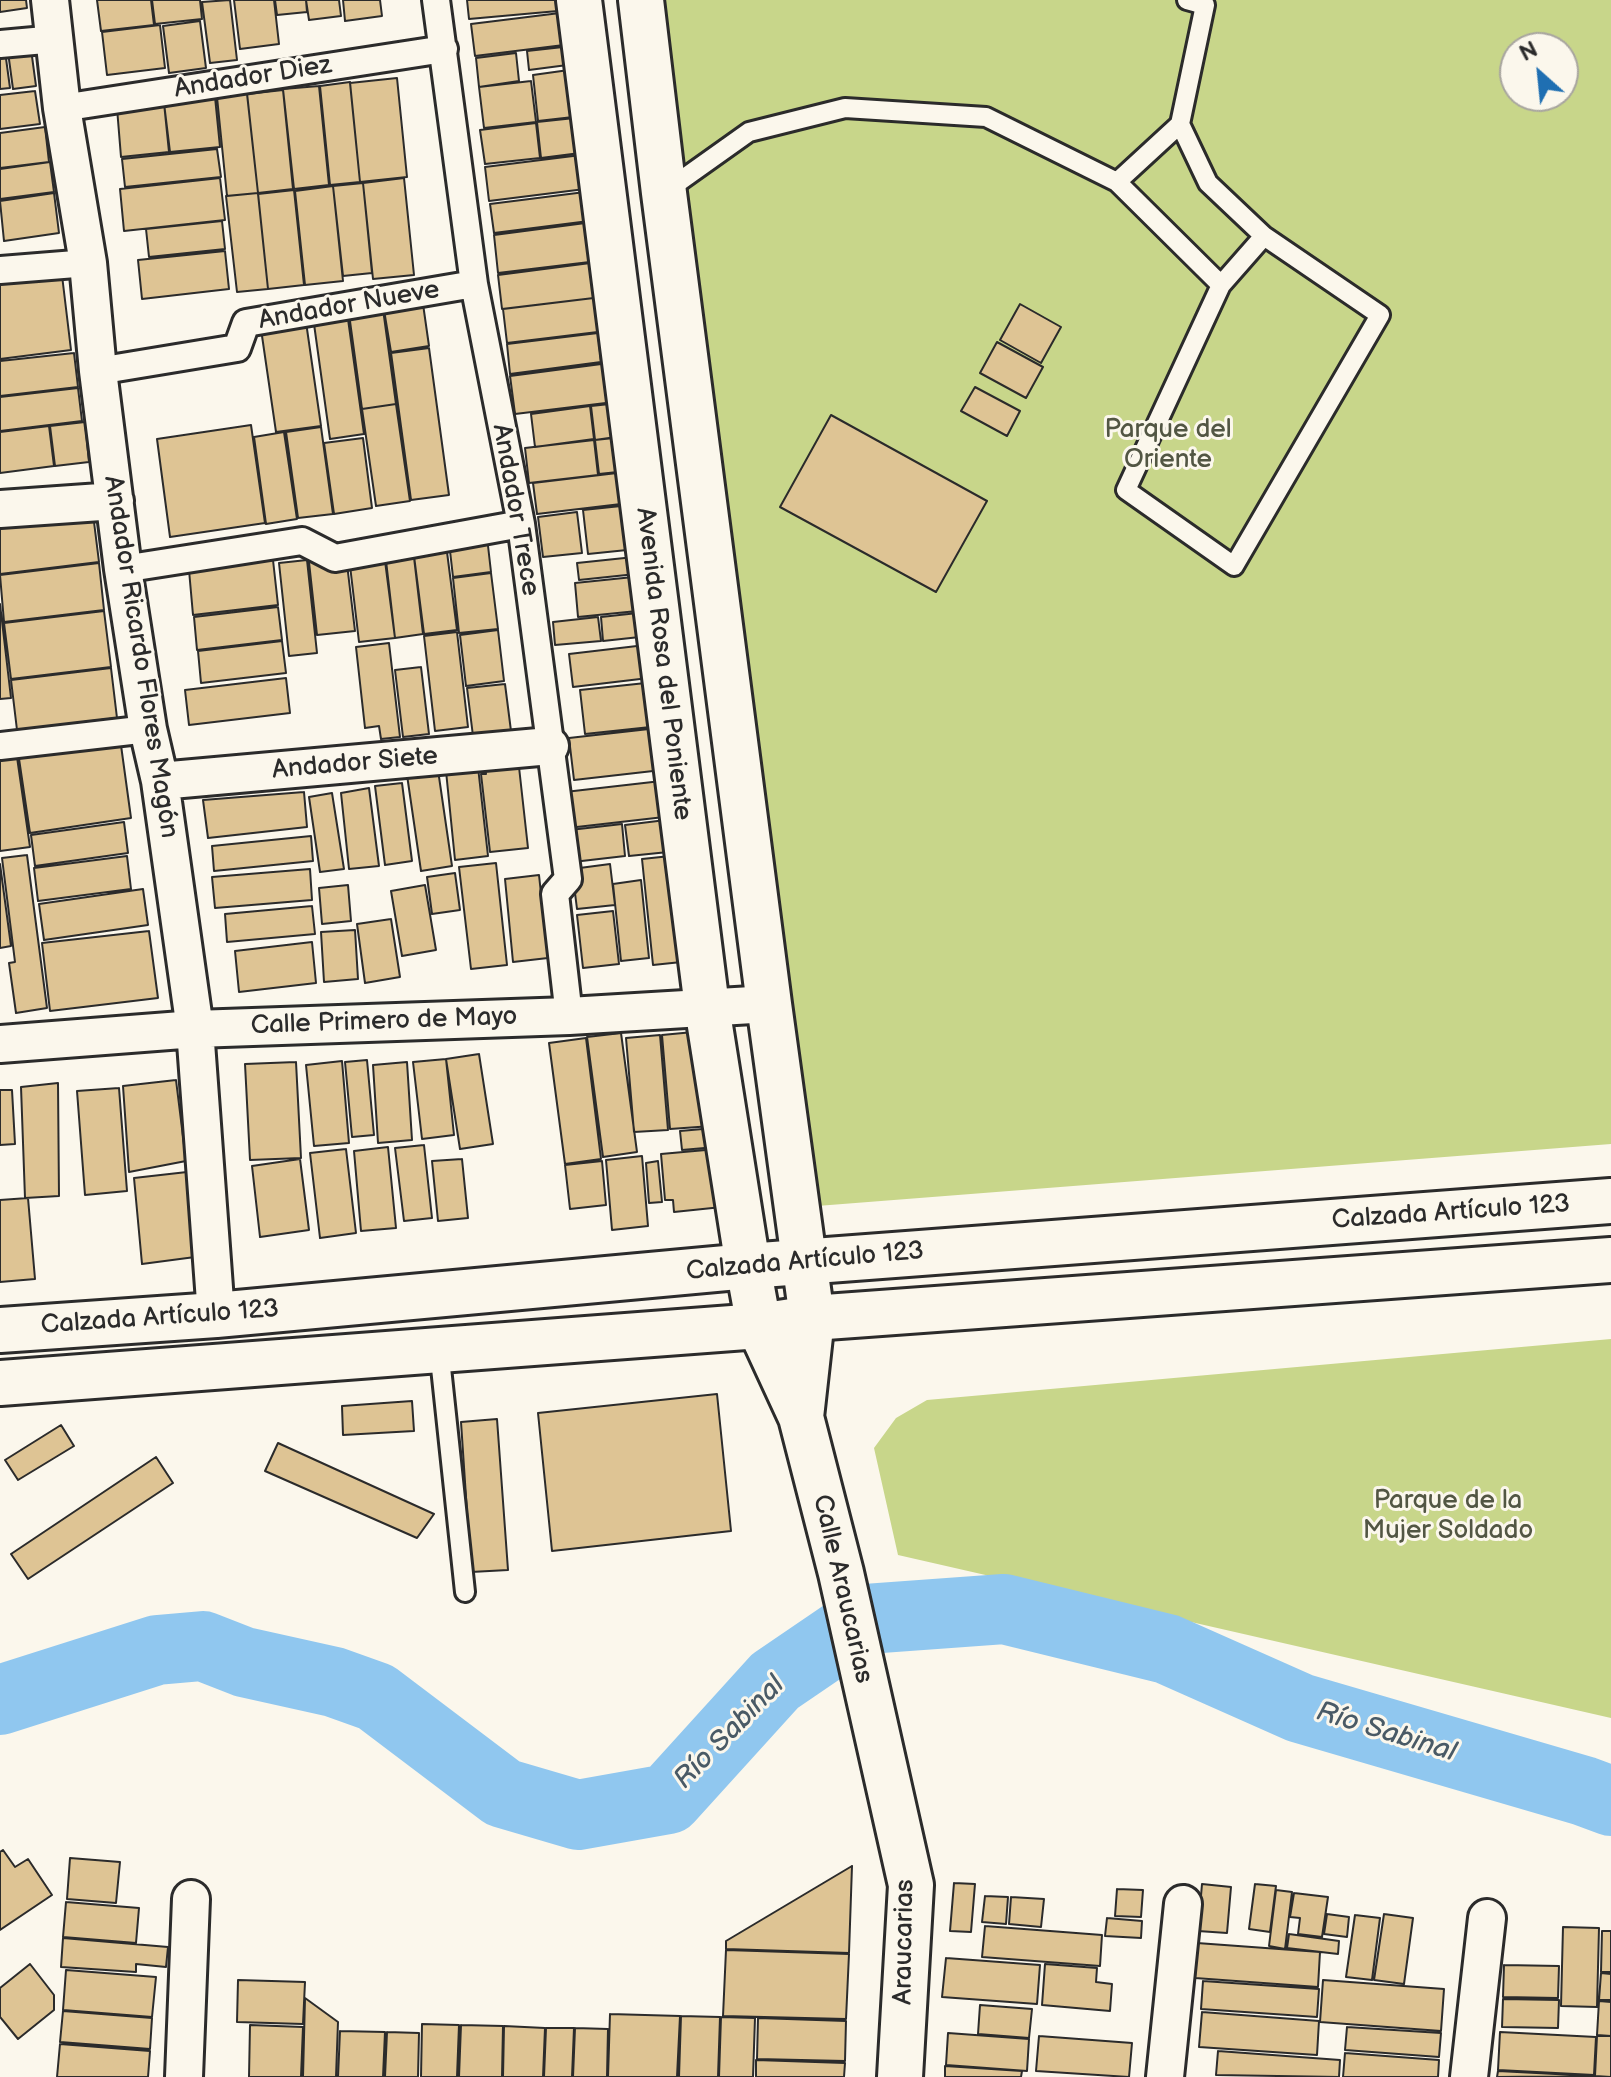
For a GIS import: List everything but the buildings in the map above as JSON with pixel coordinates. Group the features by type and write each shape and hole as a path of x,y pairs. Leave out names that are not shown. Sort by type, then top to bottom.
{"street":[{"name":"Andador Ricardo Flores Magón","path":"50,0 62,108 88,263 123,569 148,729 160,781 195,1029 216,1315"},
{"name":"Andador Trece","path":"436,0 474,284 521,524 568,879 555,894 569,1016"},
{"name":"Avenida Rosa del Poniente","path":"579,0 707,1007 759,1326"},
{"path":"641,0 812,1318"},
{"path":"0,44 56,39"},
{"name":"Andador Diez","path":"62,108 444,49"},
{"path":"0,270 88,263"},
{"name":"Andador Nueve","path":"98,371 237,348 246,323 474,284"},
{"path":"0,509 115,501"},
{"path":"123,569 302,541 335,558 521,524"},
{"path":"0,746 148,729"},
{"name":"Andador Siete","path":"160,781 550,746"},
{"name":"Calle Primero de Mayo","path":"0,1044 195,1029 569,1016 769,1004"},
{"name":"Calzada Artículo 123","path":"0,1330 216,1315 804,1261 1611,1201"},
{"name":"Calzada Artículo 123","path":"0,1383 759,1326 812,1318 1611,1260"},
{"name":"Calle Araucarias","path":"801,1417 812,1318"},
{"name":"Calle Araucarias","path":"759,1326 801,1417 841,1573 883,1761"},
{"name":"Araucarias","path":"883,1761 911,1885 900,2077"},
{"path":"184,2077 191,1899"},
{"path":"1165,2077 1183,1904"},
{"path":"1469,2077 1487,1918"}],"lane":[{"path":"1117,182 1180,124 1205,5 1187,0"},
{"path":"664,193 749,132 845,108 986,117 1117,182 1221,285"},
{"path":"1180,124 1208,183 1264,236 1380,315 1234,566 1126,490 1221,285 1264,236"},
{"path":"439,1349 465,1592"}],"green space":[{"name":"Parque del Oriente","path":"663,0 1611,0 1611,1144 817,1206"},
{"name":"Parque de la Mujer Soldado","path":"1611,1339 1611,1718 898,1555 874,1448 896,1418 927,1400"}],"waterway":[{"name":"Río Sabinal","path":"0,1700 157,1650 203,1646 244,1662 334,1682 376,1697 503,1793 578,1815 668,1799 775,1681 866,1619 1004,1609 1167,1649 1300,1708 1611,1801"}]}
